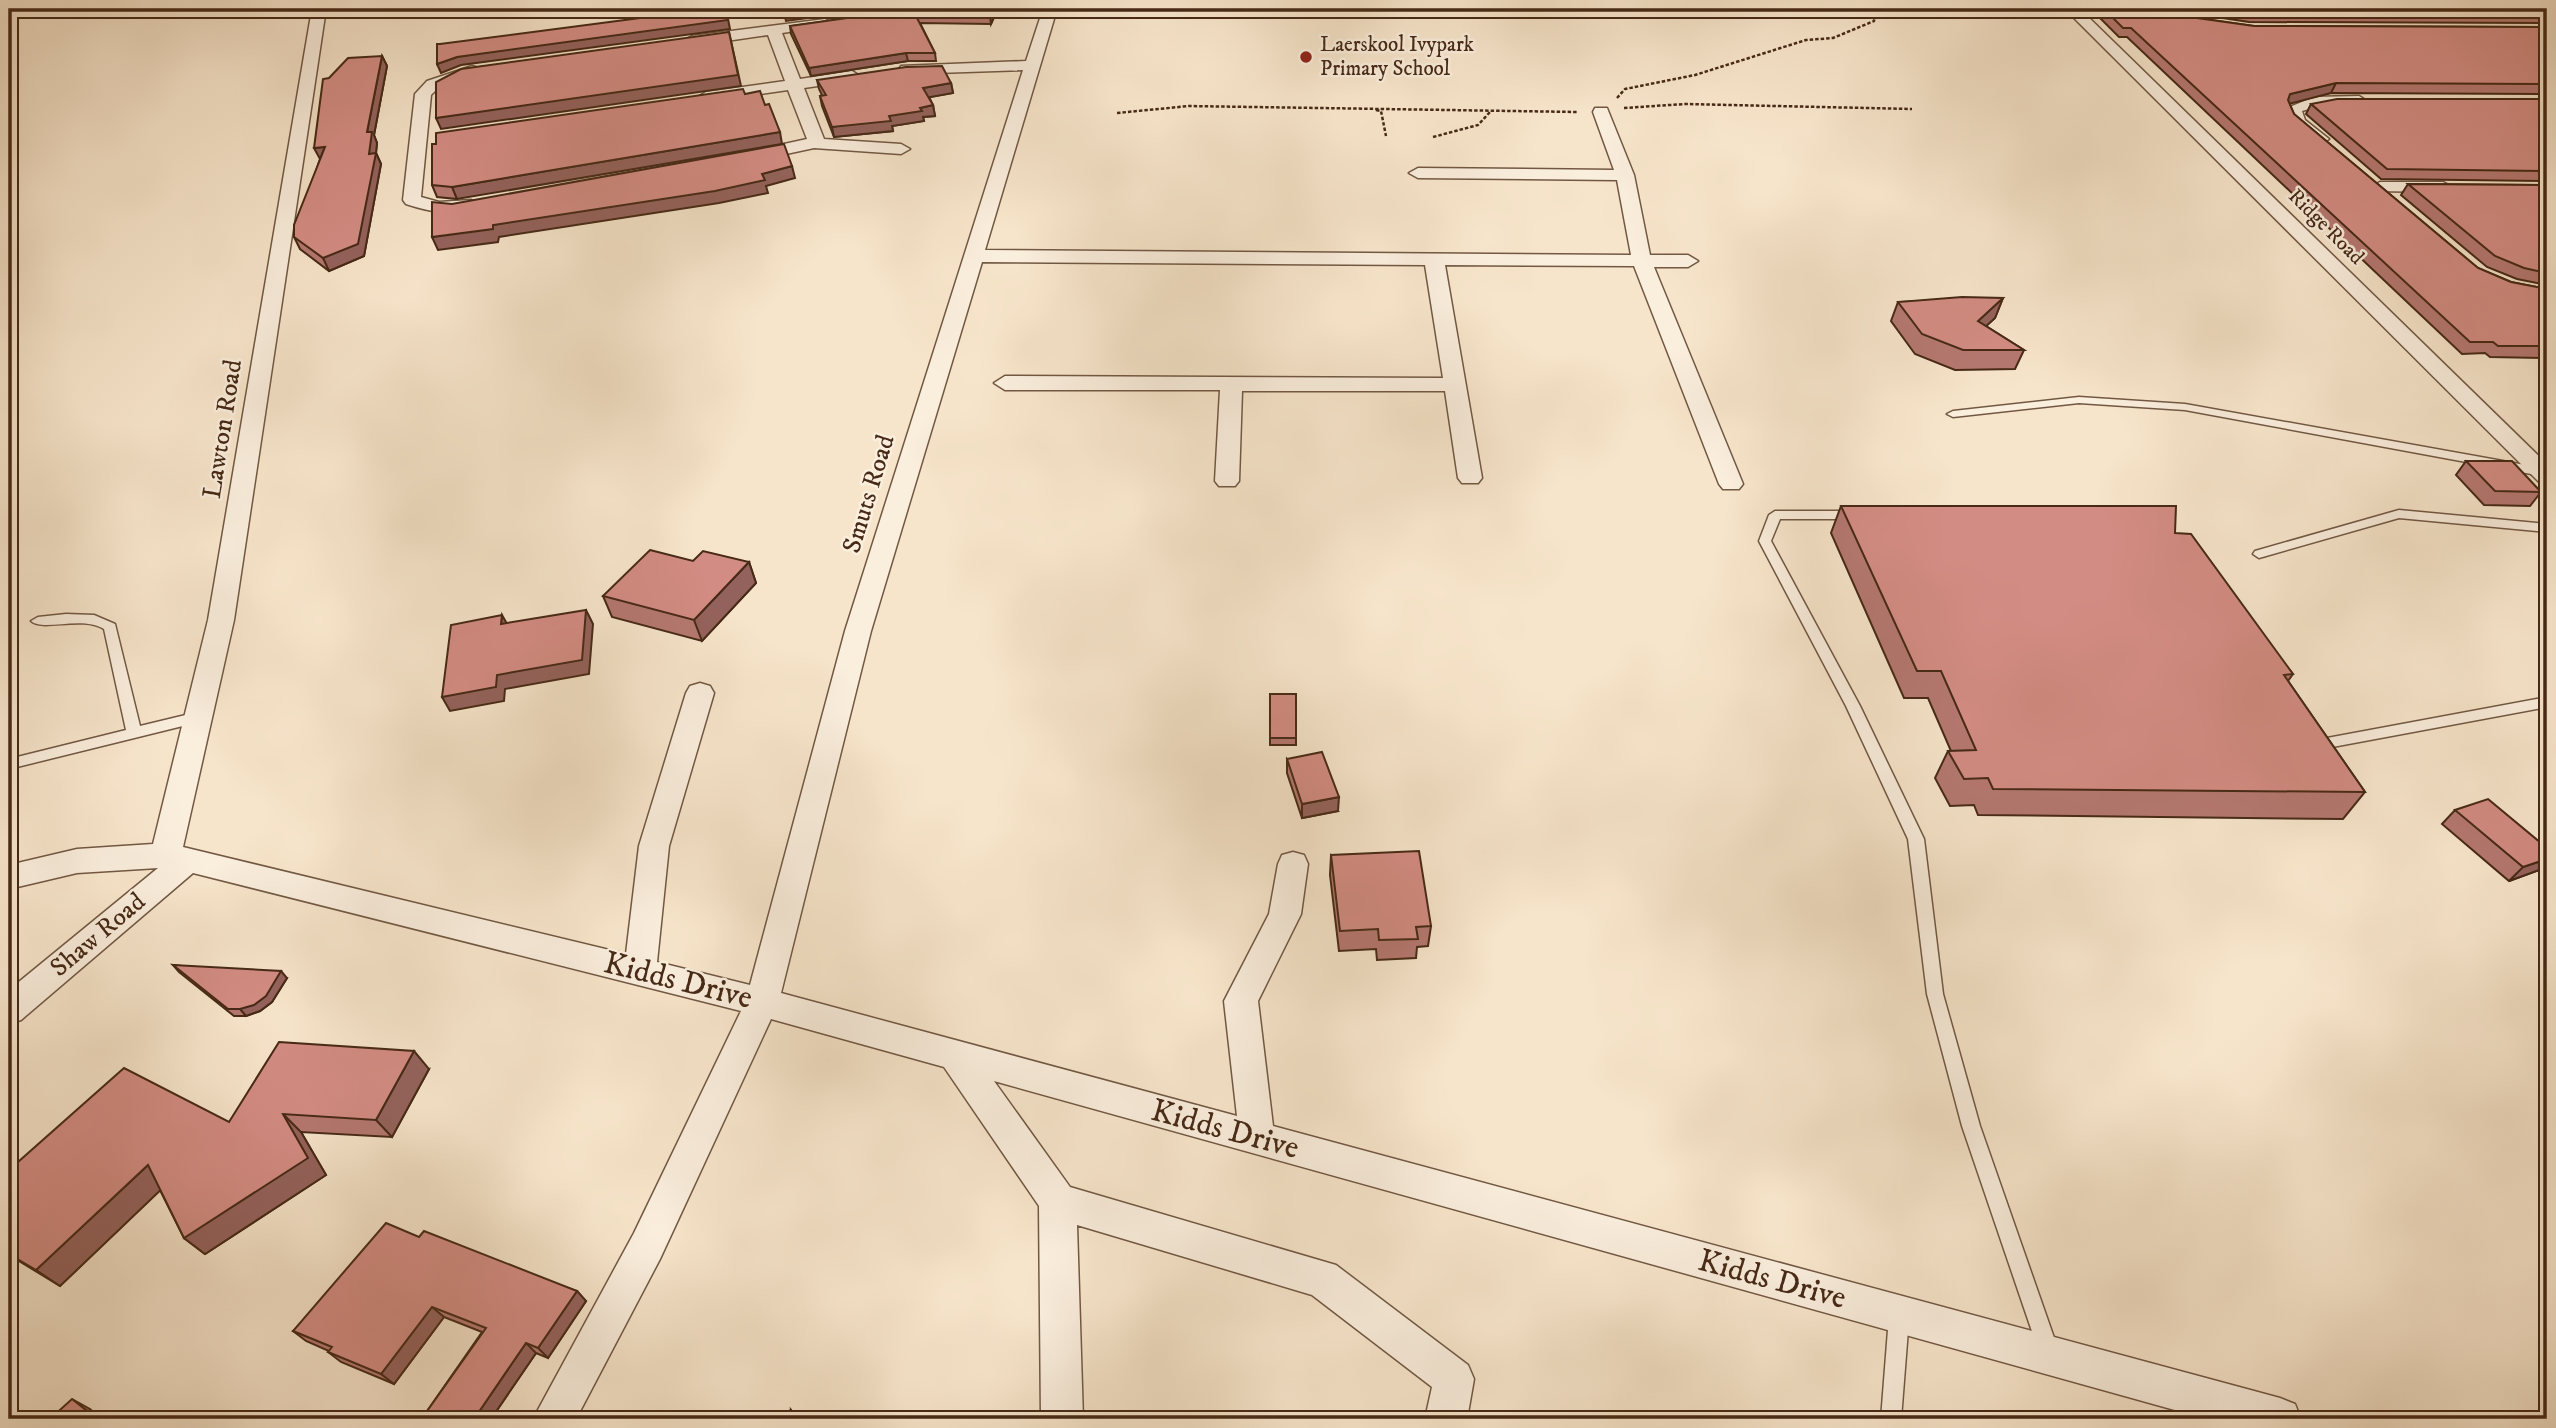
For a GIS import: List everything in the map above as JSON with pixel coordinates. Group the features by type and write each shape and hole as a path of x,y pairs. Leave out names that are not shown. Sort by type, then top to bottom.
{"street":[{"name":"Lawton Road","path":"177,858 198,717 221,620 319,9"},
{"name":"Smuts Road","path":"554,1419 647,1246 762,1002 858,631 1050,9"},
{"name":"Ridge Road","path":"2072,9 2545,475"},
{"path":"678,43 840,21"},
{"path":"773,30 816,140 814,143"},
{"path":"895,71 960,65 1033,65"},
{"path":"484,203 438,208 412,200 427,139 423,94 433,84 447,77 488,69"},
{"path":"693,99 870,74"},
{"path":"2339,154 2298,122 2293,109 2314,102 2370,101"},
{"path":"1601,112 1625,175 1642,261 1731,484"},
{"path":"727,161 814,143 901,149"},
{"path":"1418,173 1625,175"},
{"path":"2400,204 2375,183 2463,187"},
{"path":"974,256 1688,261"},
{"path":"1434,259 1470,478"},
{"path":"1005,383 1455,385"},
{"path":"1227,481 1231,384"},
{"path":"640,971 654,846 700,693"},
{"name":"Kidds Drive","path":"9,877 77,861 177,858 762,1002 2280,1419"},
{"name":"Shaw Road","path":"9,1010 177,858"},
{"path":"1257,1139 1241,1001 1285,914 1293,864"},
{"path":"955,1055 1058,1201 1062,1419"},
{"path":"1058,1201 1322,1279 1454,1379 1446,1419"}],"lane":[{"path":"1953,414 2079,400 2185,407 2545,475"},
{"path":"2259,554 2399,514 2547,528"},
{"path":"1867,515 1775,515 1765,541 1859,718 1916,839 1935,994 1970,1126 2051,1357"},
{"path":"38,621 90,618 104,621 110,627 134,733"},
{"path":"2327,743 2547,702"},
{"path":"9,764 198,717"},
{"path":"1891,1419 1899,1315"}],"path":[{"path":"1601,112 1625,89 1695,75 1806,40 1833,38 1874,20 1875,11 1880,9"},
{"path":"1116,113 1189,106 1601,112 1644,104 1912,109"},
{"path":"1362,107 1381,111 1386,136"},
{"path":"1433,137 1478,125 1491,111"}],"building":[{"path":"726,9 728,20 457,57 437,64 437,44"},
{"path":"782,9 817,9 784,13"},
{"path":"993,9 990,16 916,16 935,53 906,53 809,68 790,26 898,11"},
{"path":"2104,9 2179,9 2190,17 2254,26 2547,27 2547,84 2336,83 2290,94 2288,100 2294,114 2478,268 2511,282 2547,289 2547,346 2498,346 2493,342 2470,342 2131,28 2123,28"},
{"path":"2225,9 2547,9 2547,14 2254,13"},
{"path":"729,32 738,75 436,118 436,82 461,69"},
{"path":"382,56 367,132 372,132 369,154 376,153 358,244 323,258 294,237 294,225 325,147 314,148 323,79 329,78 348,58"},
{"path":"942,66 951,83 923,88 933,105 920,108 922,111 889,116 891,121 832,127 820,96 826,95 817,80 906,67"},
{"path":"743,89 745,94 760,91 765,105 769,104 780,132 452,187 432,185 432,144 436,144 436,133"},
{"path":"2337,99 2547,99 2547,171 2387,169 2311,104"},
{"path":"784,144 792,166 762,174 765,180 715,191 493,225 493,229 432,237 432,202 452,204"},
{"path":"2408,184 2547,185 2547,273 2524,268 2495,256"},
{"path":"1962,297 2003,298 1978,321 2024,350 1963,350 1922,334 1898,302"},
{"path":"2466,461 2512,461 2541,492 2495,491"},
{"path":"1841,506 2176,506 2175,533 2191,534 2293,674 2284,675 2365,792 1993,789 1988,778 1964,779 1948,751 1976,750 1941,671 1917,671"},
{"path":"650,550 693,561 703,551 749,562 694,620 603,596"},
{"path":"586,610 582,660 497,675 496,687 442,697 451,625 502,615 501,624"},
{"path":"1270,694 1296,694 1296,738 1270,738"},
{"path":"1322,752 1339,797 1302,804 1287,759"},
{"path":"2488,799 2547,848 2547,859 2523,867 2455,810"},
{"path":"1419,851 1431,926 1416,927 1418,939 1379,940 1378,929 1340,931 1331,855"},
{"path":"173,965 281,971 266,996 254,1005 228,1009"},
{"path":"279,1042 414,1051 376,1120 283,1114 308,1158 184,1238 148,1165 36,1270 9,1254 9,1170 124,1068 229,1122"},
{"path":"386,1223 419,1237 424,1231 577,1291 538,1348 526,1343 474,1419 439,1419 425,1414 486,1328 432,1307 381,1374 328,1352 332,1347 293,1331"},
{"path":"72,1399 97,1419 50,1419"},
{"path":"791,1410 792,1419 766,1419"}],"place":[{"name":"Laerskool Ivypark Primary School","path":"1306,57"}]}
